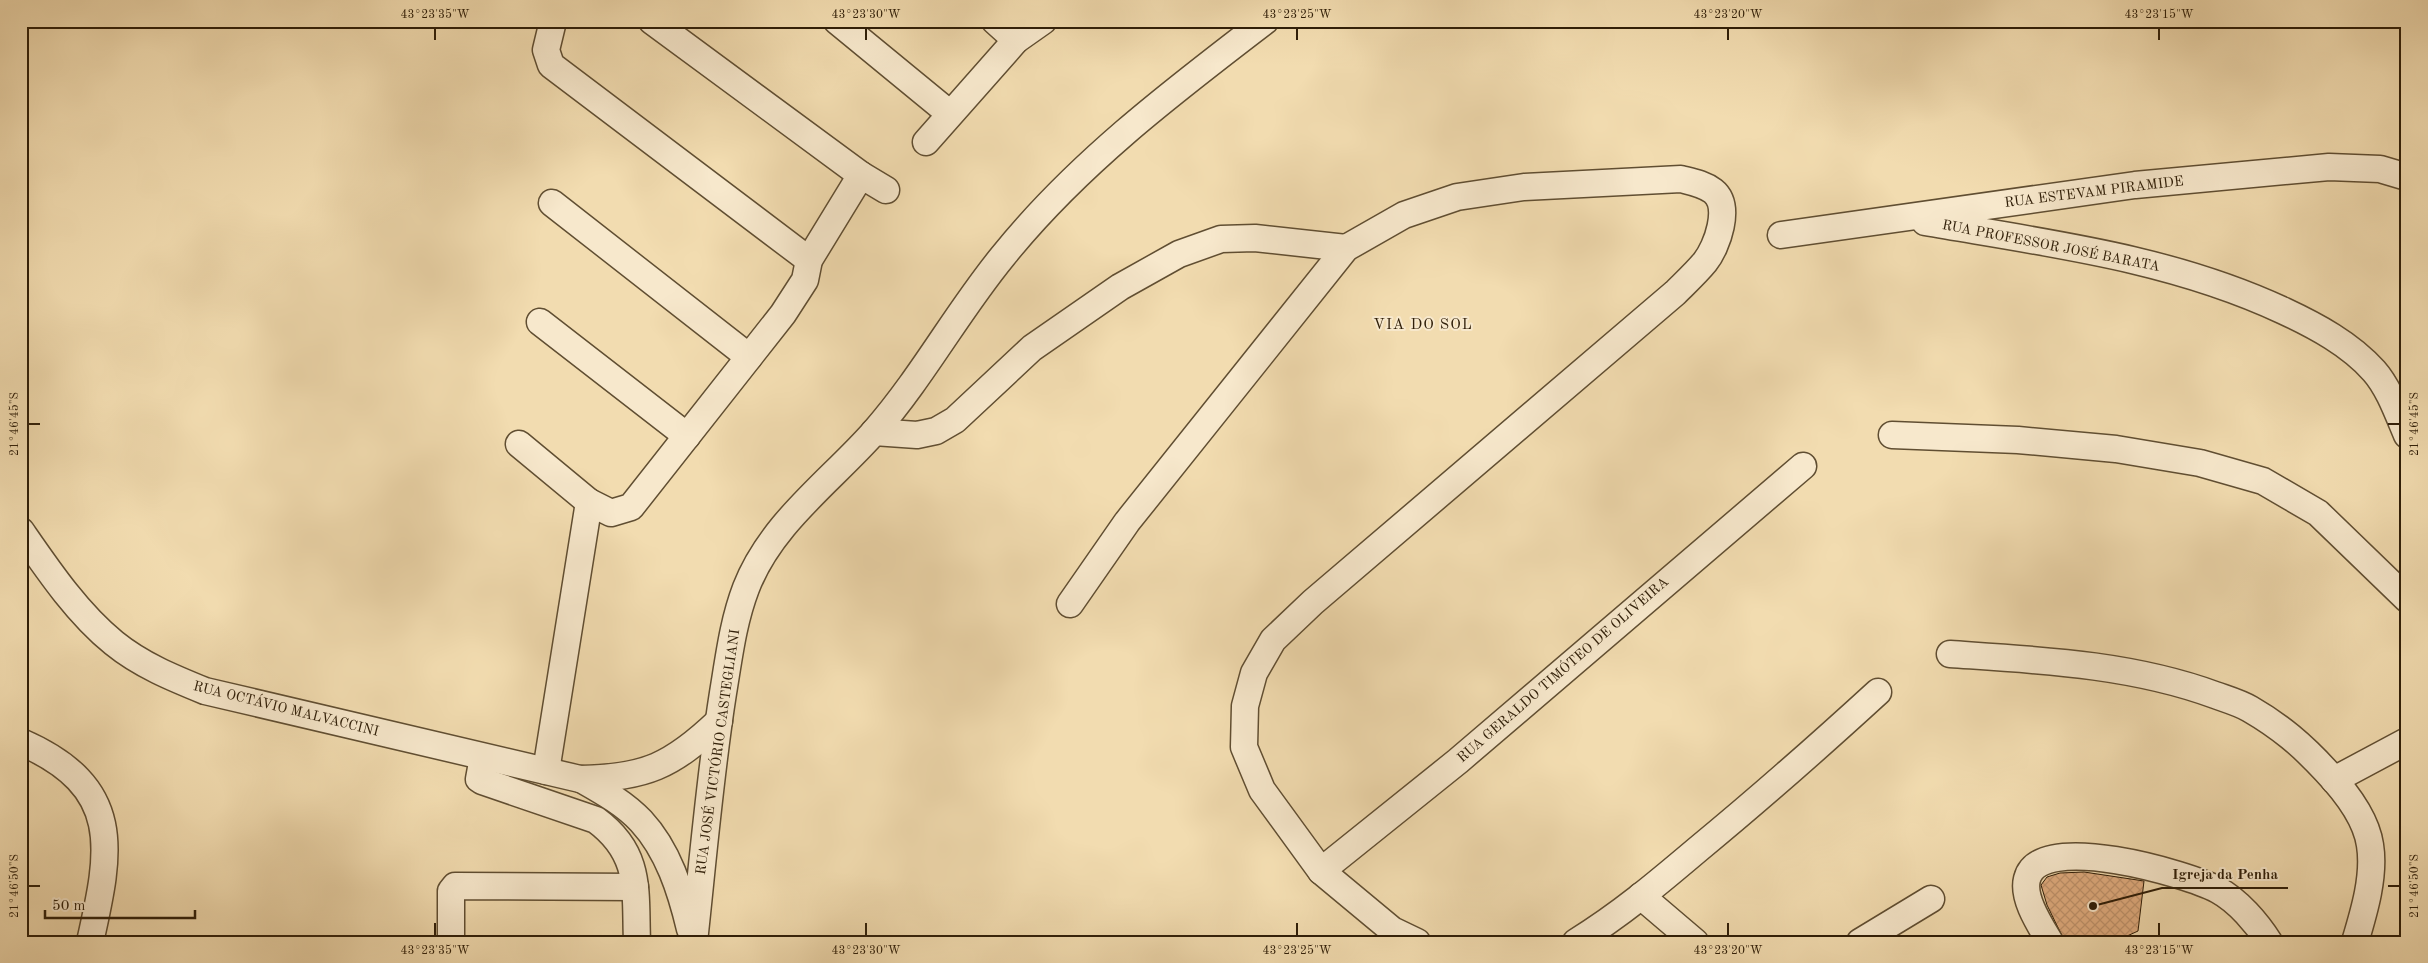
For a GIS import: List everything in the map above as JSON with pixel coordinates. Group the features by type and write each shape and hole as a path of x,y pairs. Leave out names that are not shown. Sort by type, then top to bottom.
{"street":[{"path":"553,21 546,50 550,65 809,260"},
{"path":"652,21 861,175 886,190"},
{"path":"836,21 949,113"},
{"path":"996,21 1016,40"},
{"path":"926,142 949,113 1016,40 1043,21"},
{"name":"RUA JOSÉ VICTÓRIO CASTEGLIANI","path":"693,942 719,721 734,626 746,586 763,555 796,512 874,432 908,390 1002,256 1051,202 1108,148 1192,76 1265,21"},
{"name":"RUA ESTEVAM PIRAMIDE","path":"1781,235 2135,185 2329,166 2380,168 2407,177"},
{"path":"519,444 589,502 611,512 631,507 783,314 805,280 809,260 861,175"},
{"path":"1070,604 1127,522 1346,248 1412,212 1457,197 1524,188 1681,180 1702,184 1716,192 1722,210 1720,236 1706,262 1675,293 1313,602 1273,640 1254,673 1245,706 1244,748 1262,790 1321,871 1392,930 1417,942"},
{"path":"552,203 749,357"},
{"name":"RUA PROFESSOR JOSÉ BARATA","path":"1901,218 2152,264 2245,293 2309,322 2347,346 2375,372 2388,394 2407,435"},
{"path":"874,432 917,435 936,431 955,420 1032,348 1120,287 1180,254 1221,239 1255,238 1346,248"},
{"path":"540,322 687,436"},
{"path":"1892,435 2018,440 2116,449 2200,463 2264,481 2318,513 2407,599"},
{"name":"RUA GERALDO TIMÓTEO DE OLIVEIRA","path":"1321,871 1458,762 1803,466"},
{"path":"546,771 589,502"},
{"name":"RUA OCTÁVIO MALVACCINI","path":"21,532 46,568 86,616 114,644 157,672 205,691 580,779 639,774 667,763 687,750 719,721"},
{"path":"1950,654 2024,659 2110,669 2187,685 2248,708 2296,739 2334,780 2362,820 2370,845 2370,874 2364,912 2356,942"},
{"path":"1576,942 1606,924 1752,805 1878,692"},
{"path":"2334,780 2407,741"},
{"path":"21,742 66,767 89,790 103,822 105,859 90,942"},
{"path":"482,757 480,779 482,781 596,820 611,831 632,864 635,887 637,942"},
{"name":"RUA OCTÁVIO MALVACCINI","path":"580,779 618,801 641,821 658,843 684,904 693,942"},
{"path":"2050,942 2025,888 2027,877 2032,868 2041,862 2058,857 2083,857 2120,861 2176,873 2219,891 2245,912 2268,942"},
{"path":"451,942 451,891 455,886 635,887"},
{"path":"1641,896 1695,942"},
{"path":"1860,942 1931,899"}],"building":[{"path":"2084,872 2144,881 2138,931 2114,942 2065,942 2047,905 2041,885 2047,877 2060,873"}],"place":[{"name":"Igreja da Penha","path":"2093,906"}],"district":[{"name":"VIA DO SOL","path":"1423,325"}]}
